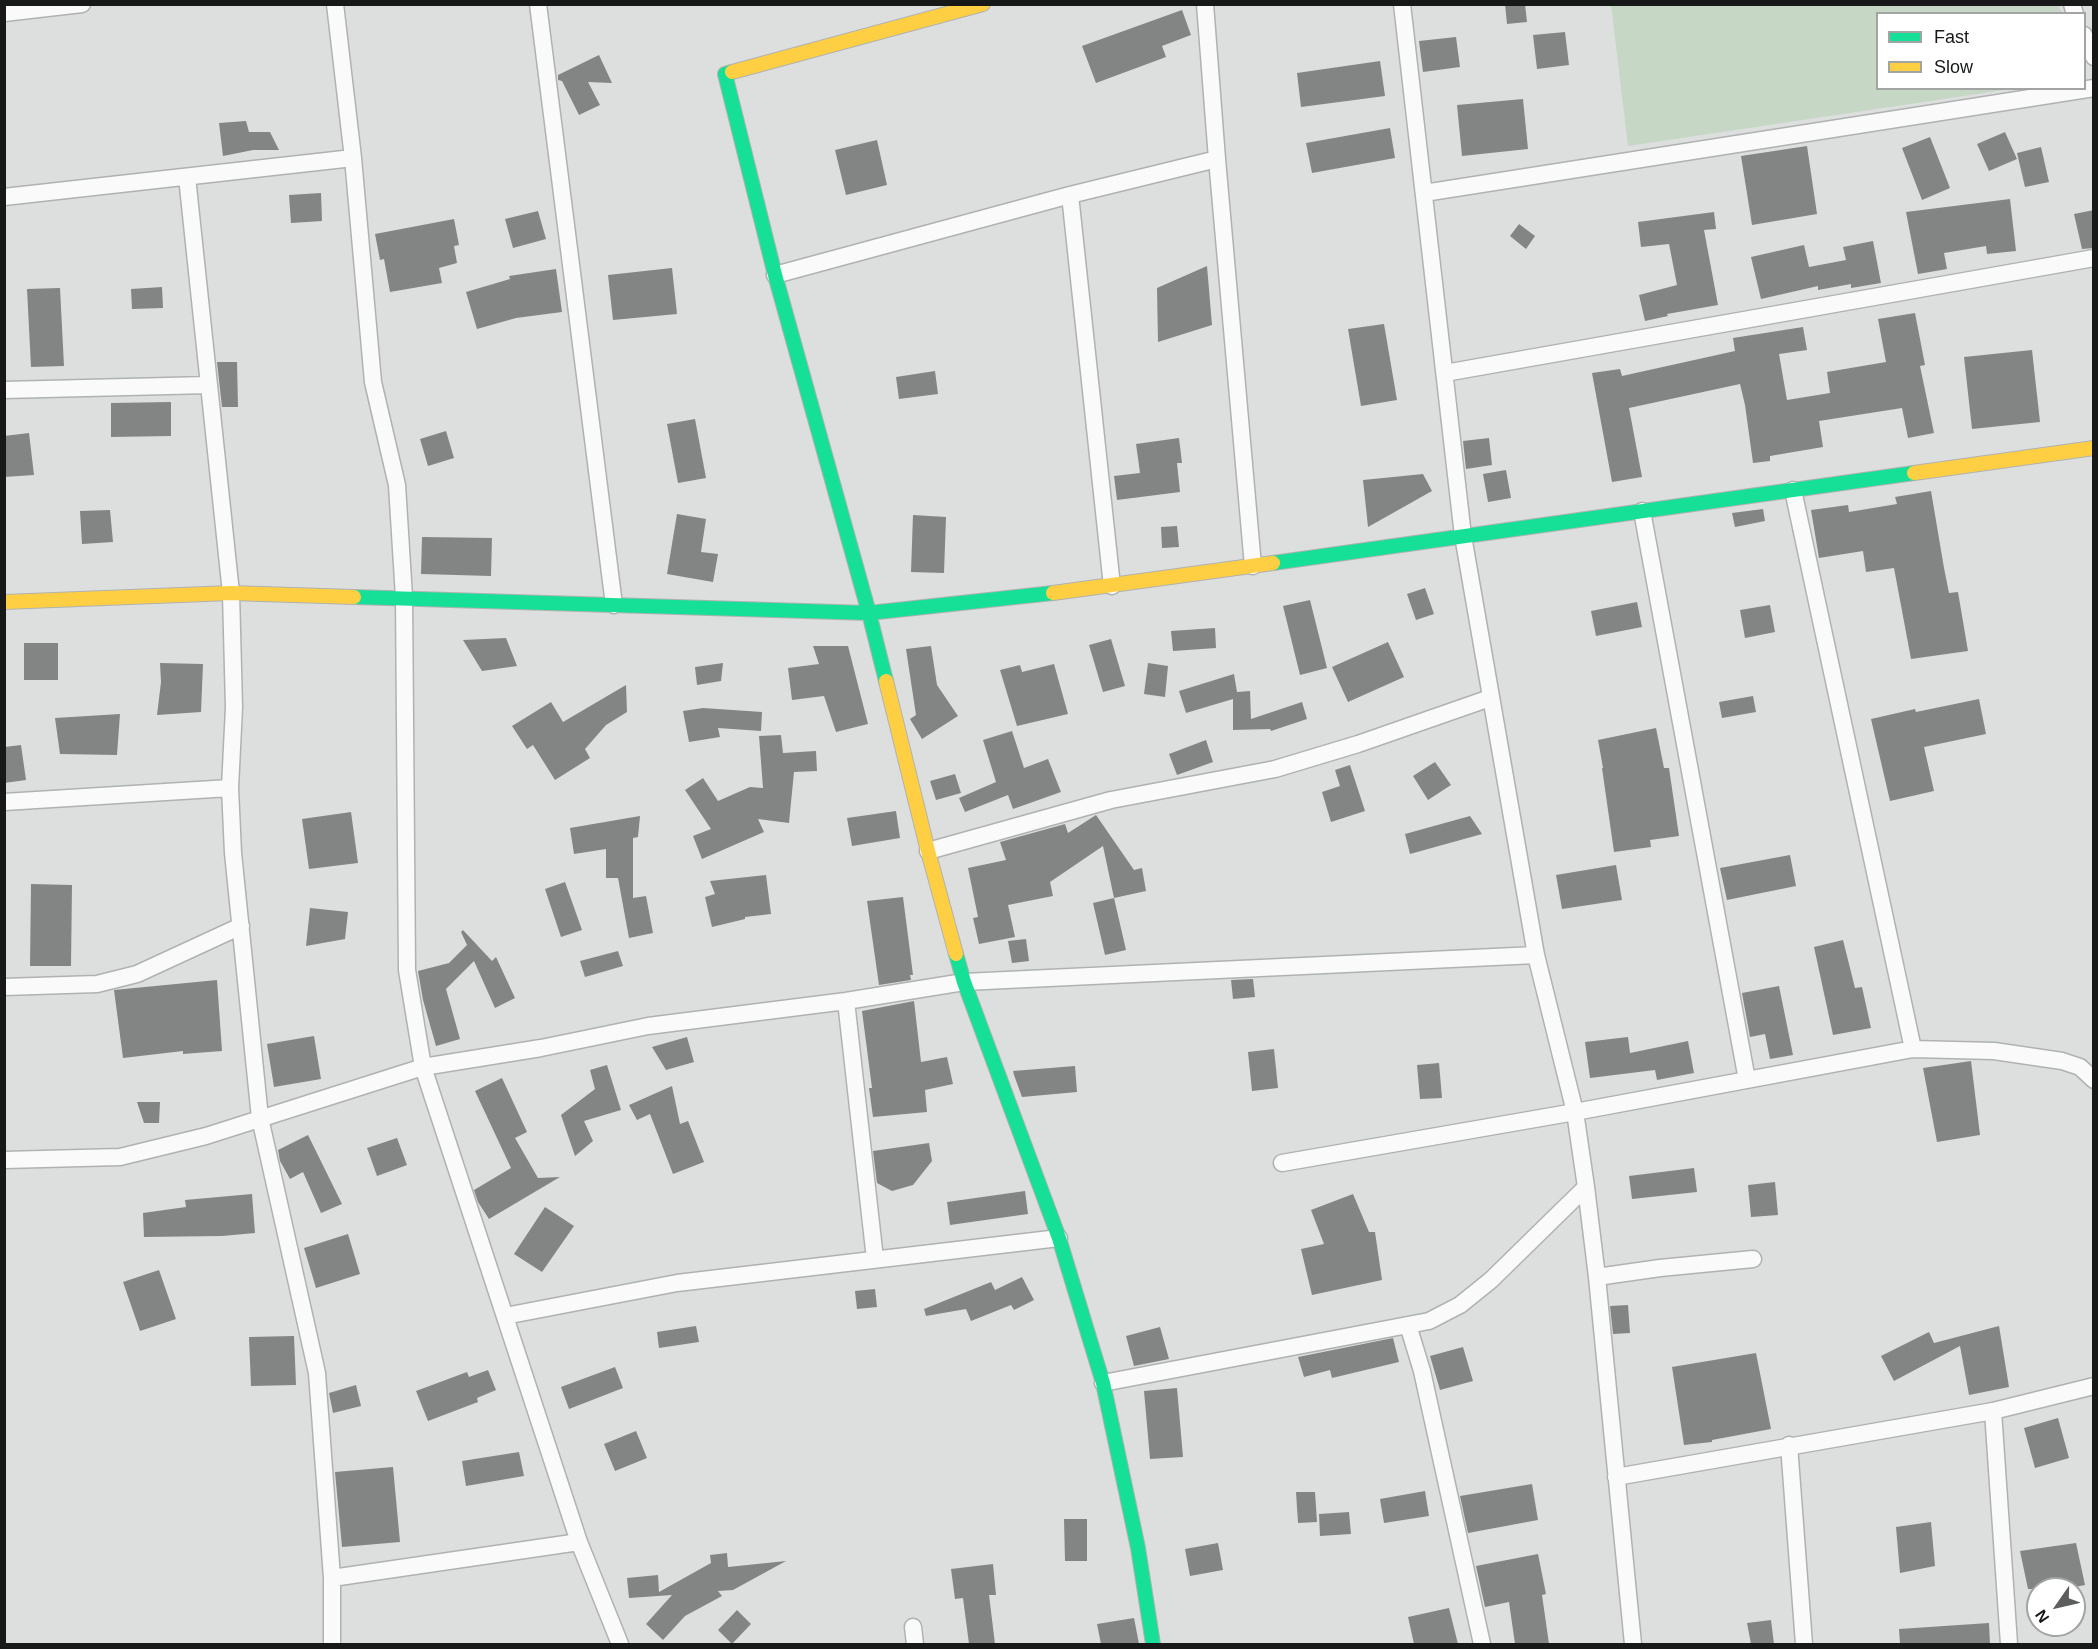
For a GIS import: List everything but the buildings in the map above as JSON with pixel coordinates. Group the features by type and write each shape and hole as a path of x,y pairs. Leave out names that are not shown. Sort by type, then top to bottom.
{"street":[{"path":"4,13 82,4"},
{"path":"538,4 614,605"},
{"path":"983,4 725,74 775,275 869,613 928,851 964,982 1059,1238 1103,1383 1138,1548 1153,1644"},
{"path":"1205,4 1253,566"},
{"path":"1402,4 1463,537 1536,955 1575,1112 1586,1187 1597,1277 1632,1644"},
{"path":"333,5 353,158 373,382 397,485 404,597 407,970 423,1066 579,1542 620,1644"},
{"path":"2086,37 2094,57"},
{"path":"1424,193 2081,90"},
{"path":"4,197 353,158"},
{"path":"775,275 1070,195 1217,159"},
{"path":"187,177 231,593 234,707 230,788 233,854 260,1118 317,1373 332,1578 332,1644"},
{"path":"1070,195 1112,586"},
{"path":"1445,373 2094,258"},
{"path":"4,390 209,385"},
{"path":"4,602 231,593 869,613 1112,586 2094,448"},
{"path":"1792,490 1913,1049"},
{"path":"1642,511 1747,1080"},
{"path":"928,851 1111,800 1275,769 1358,744 1490,698"},
{"path":"4,802 230,788"},
{"path":"4,987 97,984 137,974 241,926"},
{"path":"4,1160 120,1157 206,1136 423,1066 541,1048 648,1026 964,982 1536,955"},
{"path":"846,1000 875,1259"},
{"path":"1282,1163 1575,1112 1913,1049 1994,1051 2062,1061 2080,1066 2094,1080"},
{"path":"1103,1383 1429,1321 1460,1305 1491,1280 1586,1187"},
{"path":"505,1316 677,1283 1059,1238"},
{"path":"1597,1277 1753,1259"},
{"path":"1408,1324 1422,1371 1482,1644"},
{"path":"1616,1477 1994,1411 2094,1386"},
{"path":"1994,1411 2009,1644"},
{"path":"1789,1445 1804,1644"},
{"path":"332,1578 579,1542"},
{"path":"913,1627 915,1644"}],"green space":[{"path":"1611,5 2058,5 2062,12 1876,12 1876,90 2004,90 1628,146"}],"traffic: fast":[{"path":"732,72 725,74 775,275 886,681"},
{"path":"1273,563 1914,473"},
{"path":"354,597 869,613 1053,593"},
{"path":"956,954 964,982 1059,1238 1103,1383 1138,1548 1153,1644"}],"traffic: slow":[{"path":"732,72 983,4"},
{"path":"1914,473 2094,448"},
{"path":"1053,593 1273,563"},
{"path":"4,602 231,593 354,597"},
{"path":"886,681 956,954"}]}
